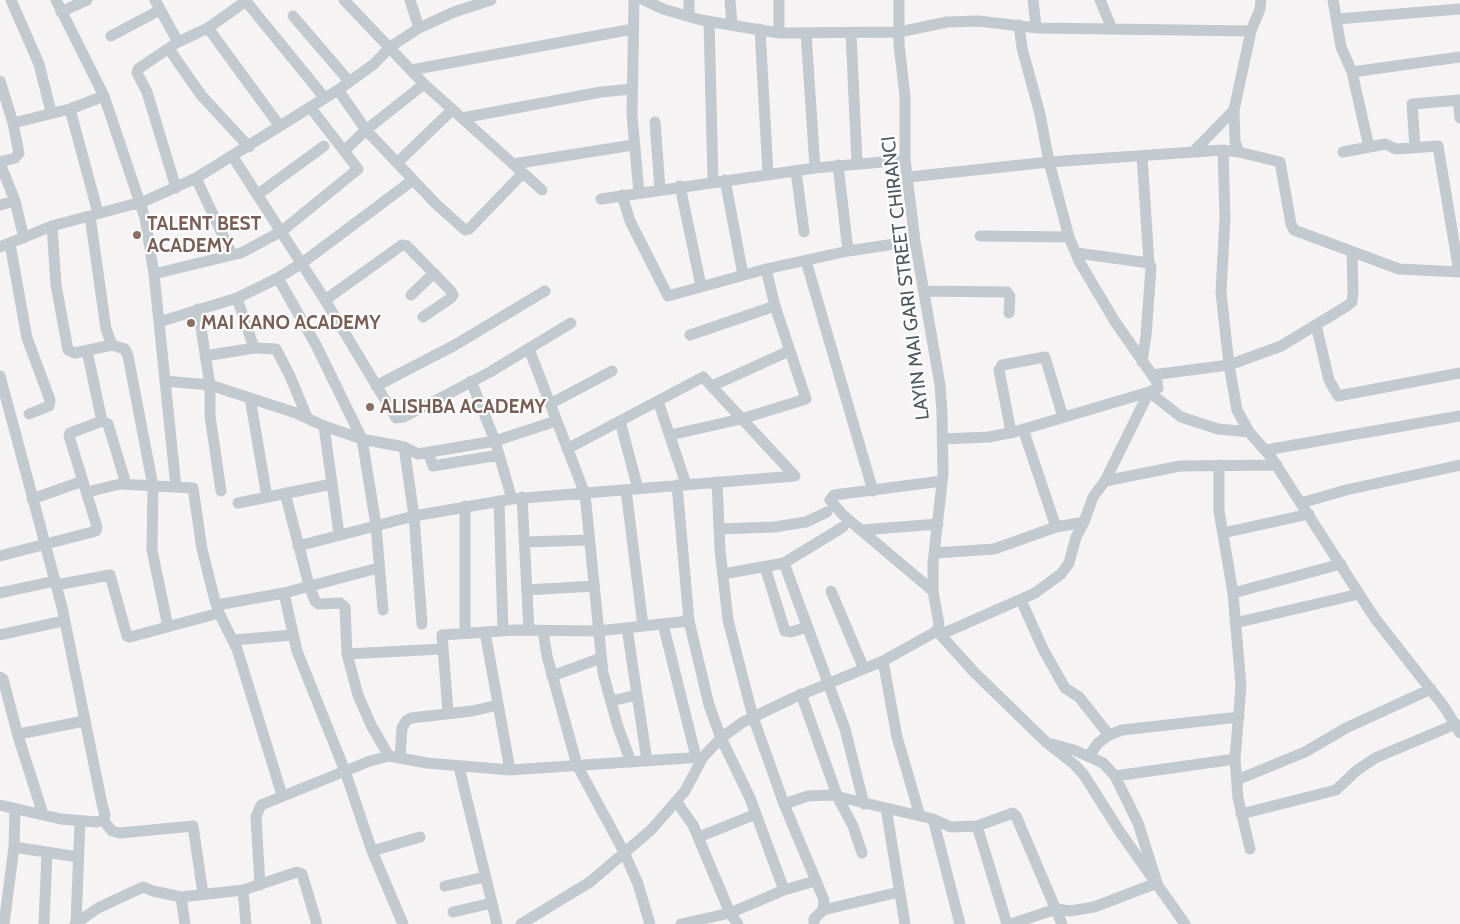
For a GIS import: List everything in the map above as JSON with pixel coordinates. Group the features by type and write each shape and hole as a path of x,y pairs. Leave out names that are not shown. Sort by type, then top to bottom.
{"street":[{"path":"11,0 39,64 51,112"},
{"path":"56,0 104,96 140,202 149,239 154,274 176,487"},
{"path":"61,12 87,0"},
{"path":"176,188 147,92 137,74 140,66 208,28 246,0 324,97"},
{"path":"344,0 356,6 424,84 542,190"},
{"path":"410,0 419,28"},
{"path":"29,414 49,406 50,400 27,338 5,246 52,226 140,202 196,178 249,147 279,125 338,90 348,80 374,64 390,47 419,28 473,2 491,0"},
{"path":"634,0 633,145 639,193"},
{"path":"644,0 663,9 709,21 779,33 899,32 947,22 978,21 1036,27 1251,30"},
{"path":"689,0 689,16"},
{"path":"730,0 732,24"},
{"path":"779,0 779,33"},
{"name":"LAYIN MAI GARI STREET CHIRANCI","path":"899,0 899,32 905,97 905,160 909,177 915,240 940,385 942,481 933,590 939,633"},
{"path":"1034,0 1036,27"},
{"path":"1100,0 1112,29"},
{"path":"1239,152 1235,142 1234,110 1251,30 1260,9 1261,0"},
{"path":"1333,0 1341,47 1352,72 1369,147"},
{"path":"111,36 158,5 173,46 201,95 249,147"},
{"path":"1337,19 1460,9"},
{"path":"293,16 348,80"},
{"path":"709,21 713,181"},
{"path":"942,439 989,437 1011,432 1158,388 1157,382 1114,320 1069,236 1048,162 1040,114 1022,48 1019,25"},
{"path":"208,28 279,125"},
{"path":"411,70 633,29"},
{"path":"760,29 768,174"},
{"path":"806,33 815,168"},
{"path":"851,33 857,164"},
{"path":"1352,72 1460,57"},
{"path":"0,81 5,112 13,123 18,156 10,161 0,162 14,201 24,238"},
{"path":"345,150 366,130 424,84"},
{"path":"462,118 602,92 632,89"},
{"path":"338,90 366,130 413,180 459,225 467,230 523,173"},
{"path":"13,123 51,112 70,109 104,96"},
{"path":"1415,147 1412,104 1459,100 1460,118"},
{"path":"154,274 241,253 282,231 356,172 357,166 310,107"},
{"path":"70,109 94,215 106,329 112,345"},
{"path":"397,163 452,110"},
{"path":"1193,152 1234,110"},
{"path":"655,122 660,189"},
{"path":"909,177 1048,162 1223,150 1239,152 1280,162 1292,228 1399,269 1459,272 1438,146 1392,149 1385,144 1343,152"},
{"path":"513,164 633,145"},
{"path":"257,195 324,146"},
{"path":"1223,150 1225,218 1221,292 1229,365 1237,410 1249,432 1277,465 1374,618 1431,689 1458,728 1375,758 1356,771 1336,790 1241,814"},
{"path":"1142,156 1149,263 1151,267 1146,336 1142,362"},
{"path":"232,157 282,231 396,418 400,418 471,381 571,323"},
{"path":"601,198 815,168 905,160"},
{"path":"838,166 848,251"},
{"path":"796,171 804,232"},
{"path":"196,178 232,255"},
{"path":"158,322 237,298 278,278 302,263 413,180"},
{"path":"725,180 743,275"},
{"path":"680,186 702,286"},
{"path":"622,195 630,220 668,296 766,269 806,262 848,251 915,240"},
{"path":"0,205 14,201"},
{"path":"1448,206 1460,204"},
{"path":"52,226 56,285 68,350 75,353 112,345 125,349 128,356 153,486 152,550 168,627"},
{"path":"980,236 1069,236"},
{"path":"325,300 402,245 410,248 453,295 423,317"},
{"path":"1152,375 1229,365 1281,346 1316,325 1352,302 1352,252"},
{"path":"1077,254 1149,263"},
{"path":"806,262 873,491"},
{"path":"670,435 741,419 806,399 775,306 766,269"},
{"path":"411,295 434,273"},
{"path":"278,278 316,345 362,439 376,525 378,568 383,610"},
{"path":"376,386 455,345 545,291"},
{"path":"924,291 1007,292 1010,296 1009,313"},
{"path":"237,298 254,348"},
{"path":"690,334 775,306"},
{"path":"198,309 210,385 210,416 221,491"},
{"path":"1316,325 1329,380 1338,396 1460,373"},
{"path":"205,356 254,348 276,349 290,376 307,417"},
{"path":"529,349 584,494 601,658 611,701 631,762"},
{"path":"87,351 102,421"},
{"path":"712,386 789,351"},
{"path":"1011,432 1000,370 1002,365 1045,357 1063,417"},
{"path":"550,404 612,371"},
{"path":"0,376 1,389 46,545 55,583 104,809 103,820 112,831 120,833 193,826 203,894"},
{"path":"298,546 414,516 517,498 795,476 703,377 567,449"},
{"path":"164,381 210,385 307,417 324,426 362,439 404,447 414,453 495,441 556,421"},
{"path":"471,381 517,498 524,542 529,630"},
{"path":"1149,392 1181,417 1218,429 1249,432"},
{"path":"521,924 590,882 651,830 685,791 699,757 720,738 753,717 801,694 883,661 939,633 1021,600 1048,585 1061,574 1069,563 1076,536 1084,522 1093,497 1105,481 1149,392"},
{"path":"250,398 267,496"},
{"path":"658,401 670,435 681,485 690,621 709,705 720,738 756,814 784,890"},
{"path":"1266,450 1460,416"},
{"path":"0,556 96,531 98,527 69,434 102,421 108,423 126,484"},
{"path":"620,421 638,489"},
{"path":"324,426 339,534"},
{"path":"1023,429 1056,527"},
{"path":"404,447 414,516 422,624"},
{"path":"428,452 433,466 499,455"},
{"path":"1218,465 1218,500 1222,533 1234,593 1241,686 1235,759 1241,814 1250,849"},
{"path":"1105,481 1180,466 1277,465"},
{"path":"1301,503 1346,490 1460,465"},
{"path":"933,590 843,515 830,500 834,494 873,491 942,481"},
{"path":"717,482 719,529 728,620 753,717 784,804 824,900 823,910"},
{"path":"32,499 85,487 126,484 193,489 202,549 218,609 233,640 282,795"},
{"path":"238,503 332,484"},
{"path":"626,490 643,626"},
{"path":"285,493 309,585 319,604 340,603 345,608 348,654 362,706 394,756"},
{"path":"499,501 503,631"},
{"path":"465,506 465,633"},
{"path":"719,529 774,527 806,522 827,512"},
{"path":"1222,533 1309,514"},
{"path":"935,553 994,549 1056,527 1084,522"},
{"path":"862,530 938,524"},
{"path":"723,574 784,563 843,527"},
{"path":"524,542 589,540"},
{"path":"784,563 846,729 864,804"},
{"path":"1234,593 1341,564"},
{"path":"765,567 786,631 791,632 807,627"},
{"path":"0,593 110,575 127,636 133,637 218,609 378,568"},
{"path":"527,590 594,586"},
{"path":"831,591 864,669"},
{"path":"284,593 293,635 316,703 345,771 372,851 403,924"},
{"path":"1235,623 1359,594"},
{"path":"1021,600 1043,649 1065,688 1079,697 1109,735"},
{"path":"0,635 63,621"},
{"path":"448,712 442,635 529,630 598,631 690,621"},
{"path":"664,624 699,757"},
{"path":"627,628 647,761"},
{"path":"543,631 552,676 577,765 624,852 638,884 650,924"},
{"path":"485,632 510,770"},
{"path":"939,633 974,672 1046,742 1084,775 1120,832 1185,924"},
{"path":"233,640 293,635"},
{"path":"348,654 442,649"},
{"path":"552,676 601,658"},
{"path":"883,661 898,744 920,816"},
{"path":"0,676 43,814"},
{"path":"1237,780 1305,752 1346,728 1431,689"},
{"path":"801,694 838,798 853,826 862,853"},
{"path":"611,701 636,695"},
{"path":"394,756 402,728 406,721 411,718 498,706"},
{"path":"1089,756 1098,743 1109,735 1122,730 1239,717"},
{"path":"18,736 19,734 84,721"},
{"path":"1046,742 1089,756 1103,763 1115,776 1138,823 1157,883"},
{"path":"260,885 257,811 264,802 345,771 394,756 459,767 510,770 699,757"},
{"path":"1115,776 1235,759"},
{"path":"459,767 497,924"},
{"path":"784,804 808,796 825,794 933,819 951,827 977,826 1009,813 1016,816 1062,924"},
{"path":"676,801 699,837 730,913 738,924"},
{"path":"0,805 80,821 103,820"},
{"path":"886,808 905,924"},
{"path":"4,924 14,847 15,809"},
{"path":"699,837 756,814"},
{"path":"933,819 960,924"},
{"path":"76,923 80,821"},
{"path":"977,826 1007,924"},
{"path":"372,851 420,837"},
{"path":"14,847 78,857"},
{"path":"44,924 47,853"},
{"path":"76,923 94,911 143,887 152,891 181,897 243,890 297,872 302,874 317,924"},
{"path":"445,886 485,877"},
{"path":"681,924 730,913 784,890 815,881"},
{"path":"1011,924 1056,909 1070,911 1094,907 1157,883"},
{"path":"243,890 246,924"},
{"path":"814,924 814,919 823,910 899,892"},
{"path":"181,897 185,924"},
{"path":"453,912 492,904"},
{"path":"94,911 96,924"}],"place":[{"name":"TALENT BEST ACADEMY","path":"137,235"},
{"name":"MAI KANO ACADEMY","path":"191,323"},
{"name":"ALISHBA ACADEMY","path":"370,407"}]}
